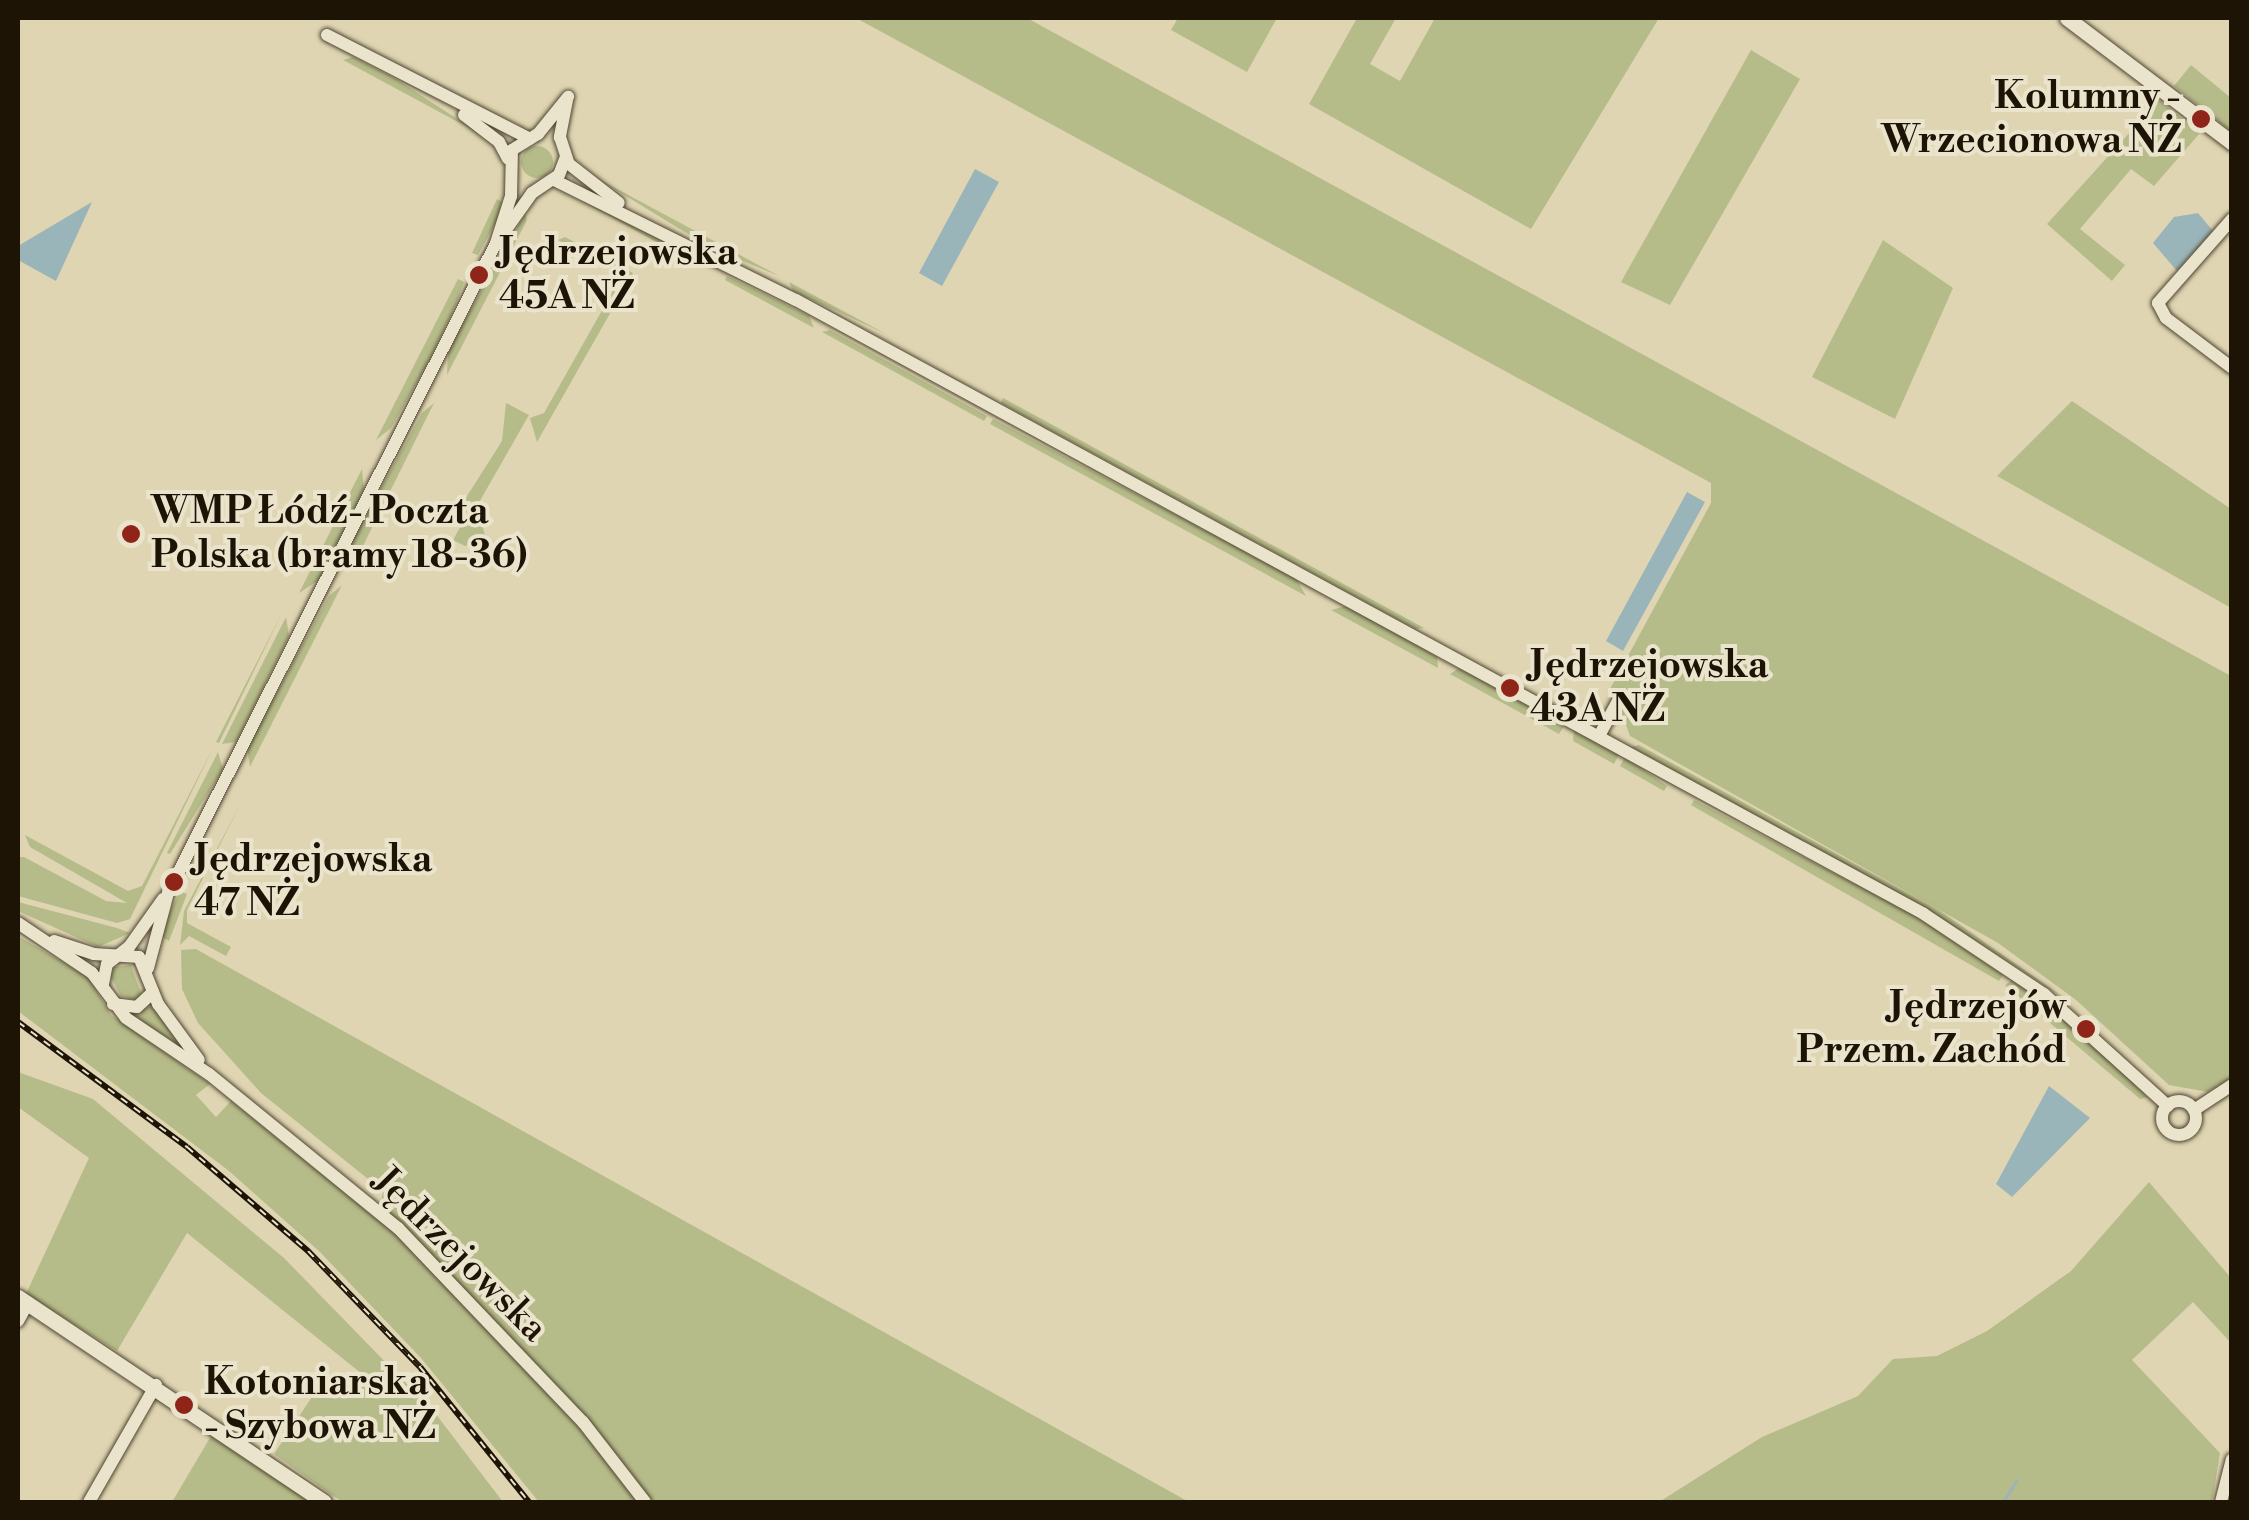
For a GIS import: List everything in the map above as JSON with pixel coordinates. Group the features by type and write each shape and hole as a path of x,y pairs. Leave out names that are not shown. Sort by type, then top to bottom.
{"street":[{"path":"2068,18 2232,143"},
{"path":"327,35 430,90 534,136 561,142"},
{"path":"430,90 499,142 508,159 510,177 496,243"},
{"path":"508,159 568,97 561,142 566,157 644,222"},
{"path":"102,984 114,954 133,943 168,893 496,243 538,188 554,180 566,157"},
{"path":"510,177 538,188"},
{"path":"554,180 644,222 1599,736 1964,938 2044,994 2168,1106"},
{"path":"2232,219 2158,303 2166,318 2232,368"},
{"path":"1599,736 1619,700"},
{"path":"148,968 168,893"},
{"name":"Jędrzejowska","path":"18,923 46,939 102,984 113,1004 209,1074 438,1267 582,1422 645,1502"},
{"name":"Jędrzejowska","path":"46,939 139,956 148,968 153,992 209,1074"},
{"path":"113,1004 138,1007 153,992"},
{"path":"2194,1110 2232,1085"},
{"path":"2168,1106 2182,1102 2194,1110"},
{"path":"2168,1106 2162,1123 2176,1135 2193,1128 2194,1110"},
{"path":"18,1321 23,1300 156,1385 324,1502"},
{"path":"89,1502 156,1385"},
{"path":"2221,1502 2232,1460"}],"green space":[{"path":"856,18 1027,18 2231,676 2231,1078 2208,1092 2169,1085 2076,1000 1998,943 1630,736 1622,714 1629,702 1610,689 1711,503 1711,483"},
{"path":"1178,18 1277,18 1247,72 1171,30"},
{"path":"1357,18 1396,18 1370,64 1400,81 1435,18 1659,18 1531,229 1309,104"},
{"path":"1751,50 1800,79 1670,305 1621,282"},
{"path":"353,57 396,79 482,135 343,60"},
{"path":"2191,65 2231,98 2231,131 2174,86"},
{"path":"2159,100 2200,133 2154,186 2131,169 2080,229 2125,265 2112,281 2047,224"},
{"path":"537,146 548,151 553,162 548,173 537,178 526,173 521,162 526,151"},
{"path":"593,176 779,276 711,248"},
{"path":"497,199 504,203 502,211 478,255 472,253"},
{"path":"580,200 664,239 700,262 698,265"},
{"path":"525,214 527,220 447,375 448,350"},
{"path":"565,237 633,273 537,442 530,418 544,413 622,275 558,240"},
{"path":"1883,240 1953,288 1895,419 1812,377"},
{"path":"727,276 809,316 814,328 725,280"},
{"path":"458,279 464,282 430,359 391,428 376,440"},
{"path":"789,282 886,334 793,291"},
{"path":"830,330 987,416 984,421 822,332"},
{"path":"1003,398 1424,628 1415,629 1001,403"},
{"path":"2072,401 2231,509 2231,608 1997,476"},
{"path":"434,403 353,566 348,549 422,413"},
{"path":"506,403 529,415 477,506 486,539 465,546 453,540 468,513 460,507 502,441"},
{"path":"993,419 1296,578 1306,596 990,424"},
{"path":"362,469 364,490 319,580 299,593"},
{"path":"342,585 250,767 247,748 329,596"},
{"path":"1346,606 1437,656 1438,668 1331,610"},
{"path":"283,611 219,743 216,742"},
{"path":"286,617 289,636 236,742 222,744"},
{"path":"1459,668 1565,725 1559,734 1450,674"},
{"path":"1574,729 1619,754 1614,764 1573,741"},
{"path":"1639,745 1939,910 2073,1004 1923,906 1631,747"},
{"path":"213,748 130,919 117,923 18,896 18,857 24,857 106,901 127,903 30,847 25,835 128,891 142,886"},
{"path":"218,752 223,769 170,854 167,853"},
{"path":"1625,757 1667,786 1664,791 1620,766"},
{"path":"1694,800 1914,915 2003,975 1999,981 1691,805"},
{"path":"242,801 187,910 187,923 231,947 226,956 189,936 180,945 184,911"},
{"path":"180,891 187,894 169,941 159,935"},
{"path":"18,902 130,933 98,947 18,911"},
{"path":"18,936 88,977 111,1015 210,1084 196,1095 216,1117 231,1101 378,1219 383,1191 261,1093 198,1023 182,989 181,950 196,949 1189,1502 539,1502 421,1358 320,1252 229,1171 18,1011"},
{"path":"131,965 142,996 133,999 121,996 110,975 115,967"},
{"path":"2013,979 2115,1063 2147,1097 2140,1099 2005,985"},
{"path":"152,1006 180,1043 181,1046 128,1013"},
{"path":"18,1072 93,1099 284,1258 435,1413 503,1502 342,1502 274,1454 320,1385 350,1393 362,1374 187,1233 117,1351 26,1294 89,1158 18,1107"},
{"path":"2149,1182 2231,1278 2231,1343 2193,1302 2132,1360 2220,1453 2212,1502 1659,1502 1762,1437 1858,1396 1893,1359 1937,1356 1987,1331 2071,1271"},
{"path":"214,1431 315,1502 172,1502"}],"water":[{"path":"975,169 999,182 942,286 919,273"},
{"path":"92,202 56,281 18,260 18,246"},
{"path":"2198,213 2213,231 2177,271 2153,243 2174,217"},
{"path":"1687,492 1705,502 1623,651 1606,641"},
{"path":"2049,1086 2090,1118 2012,1197 1996,1184"}],"waterway":[{"path":"2003,1502 2016,1481"}],"railway":[{"path":"18,1022 187,1147 308,1251 420,1367 529,1502"}],"place":[{"name":"Kolumny - Wrzecionowa NŻ","path":"2201,119"},
{"name":"Jędrzejowska 45A NŻ","path":"479,275"},
{"name":"WMP Łódź- Poczta Polska (bramy 18-36)","path":"131,534"},
{"name":"Jędrzejowska 43A NŻ","path":"1510,688"},
{"name":"Jędrzejowska 47 NŻ","path":"174,882"},
{"name":"Jędrzejów Przem. Zachód","path":"2086,1029"},
{"name":"Kotoniarska - Szybowa NŻ","path":"184,1405"}]}
